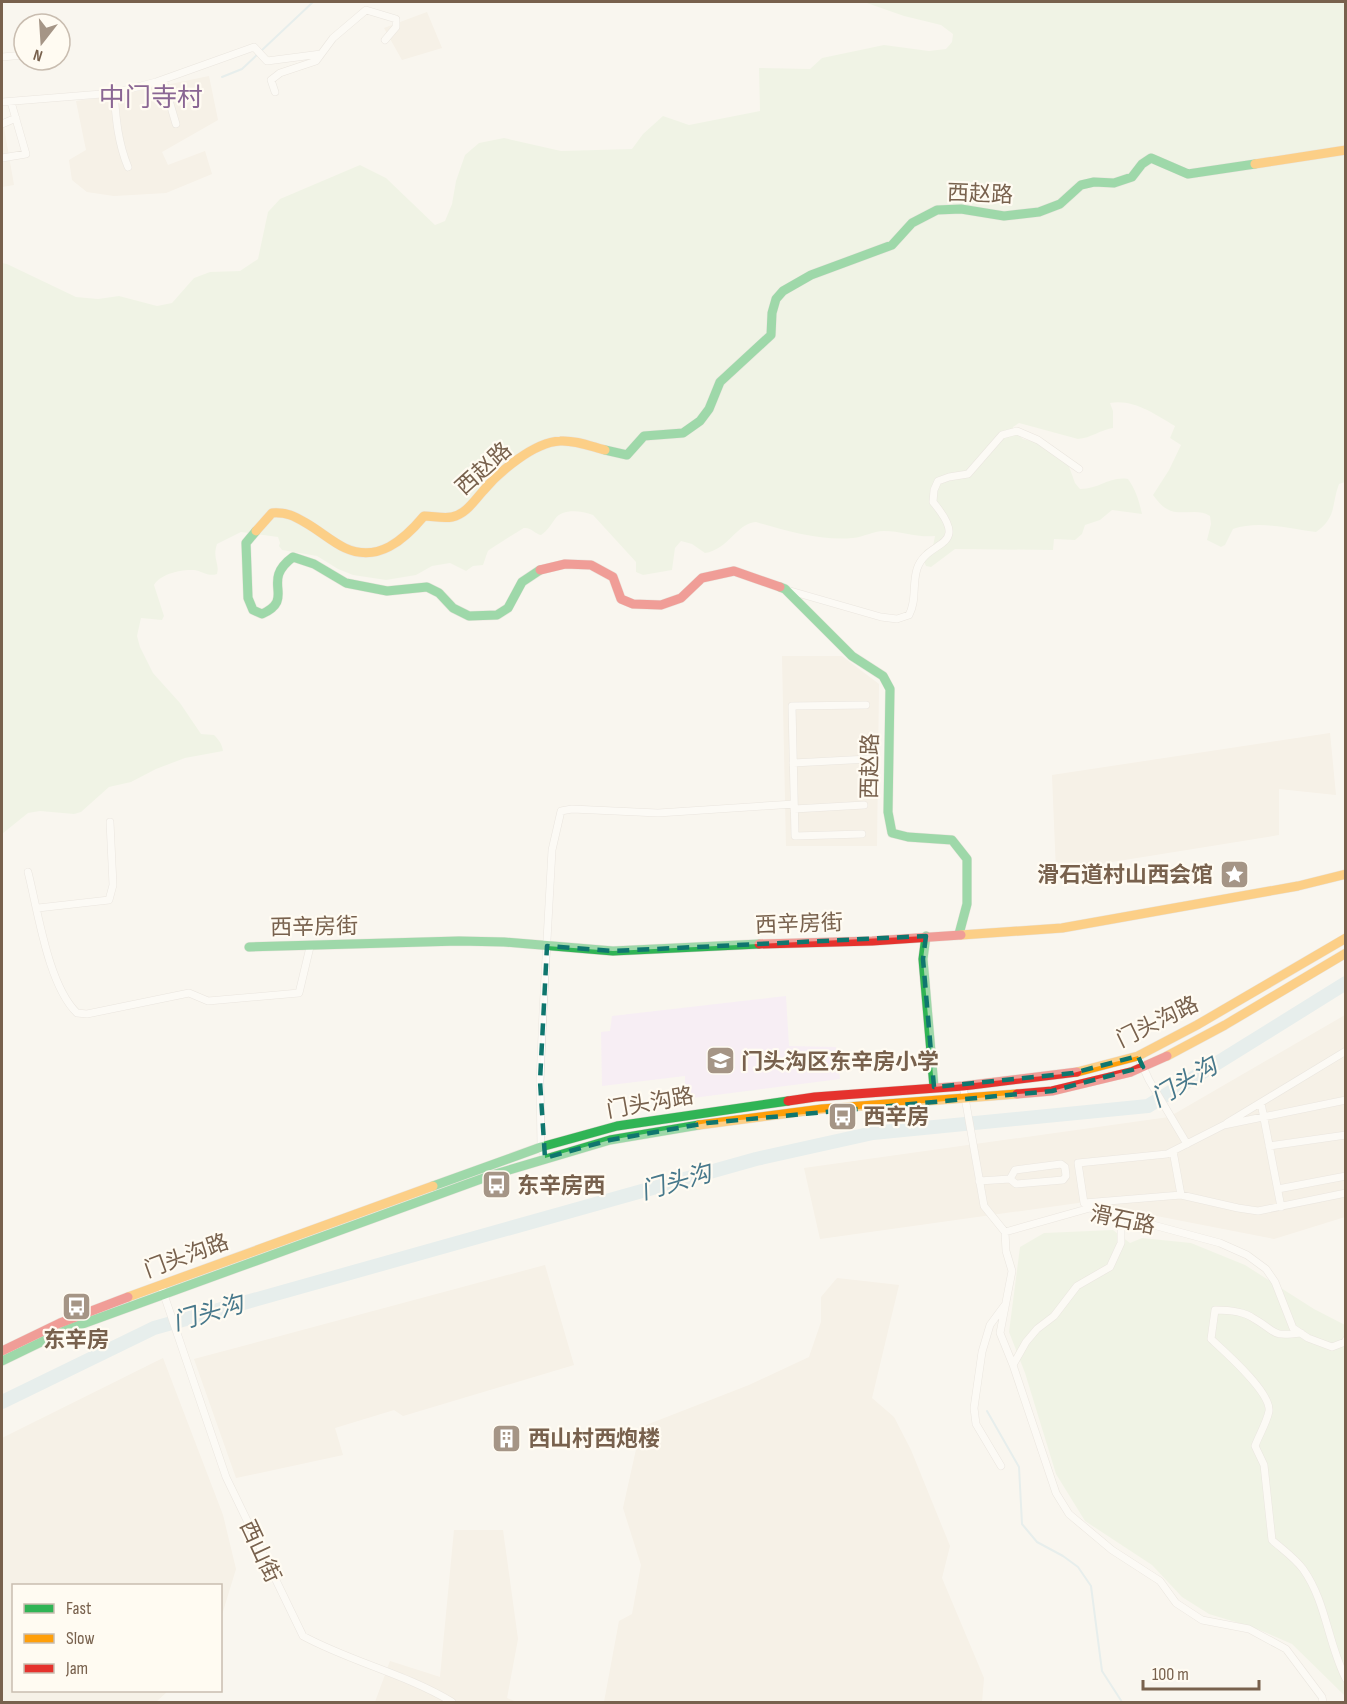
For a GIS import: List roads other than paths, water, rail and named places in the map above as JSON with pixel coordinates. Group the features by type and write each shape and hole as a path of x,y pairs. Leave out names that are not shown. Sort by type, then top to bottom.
{"street":[{"path":"275,92 271,81 280,73 316,61 333,38 366,10 396,19 396,27 385,40"},
{"path":"2,102 114,93 163,80 254,47 267,61 321,54"},
{"path":"163,80 176,123"},
{"path":"114,93 117,128 128,167"},
{"path":"2,158 26,154 11,102"},
{"path":"2,124 15,118"},
{"name":"西赵路","path":"959,934 967,904 968,859 952,840 908,837 892,833 888,812 890,689 883,676 852,656 785,589 735,571 702,578 681,598 661,605 633,604 621,599 613,578 591,565 565,564 538,570 522,582 508,608 497,615 469,616 453,608 439,593 427,587 387,591 346,583 314,564 293,557 281,564 276,575 278,603 273,611 262,614 253,610 248,598 246,543 272,513 287,512 348,549 367,553 389,550 405,538 424,516 450,518 468,510 489,484 537,446 552,441 577,443 612,454 627,454 644,436 683,433 700,421 709,409 720,381 771,334 772,313 776,299 783,291 811,275 892,245 912,222 937,210 961,209 1004,216 1039,212 1059,204 1081,185 1094,182 1114,183 1132,177 1150,158 1188,174 1346,150"},
{"path":"785,589 880,617 897,619 909,615 914,603 916,572 919,563 944,543 948,534 948,522 933,502 934,490 938,481 968,474 1002,435 1017,431 1038,440 1079,469"},
{"path":"862,834 795,836 792,706 866,705"},
{"path":"793,763 869,759"},
{"path":"545,1158 541,1147 540,1081 552,850 561,812 572,810 658,813 864,806"},
{"path":"38,908 109,900 113,885 111,822"},
{"path":"28,872 38,908 39,924 63,997 76,1013 87,1014 189,993 208,1001 299,993 310,947"},
{"name":"西辛房街","path":"249,947 459,941 504,942 613,951 787,942 872,941 1062,928 1298,886 1346,874"},
{"path":"926,936 923,959 934,1087"},
{"name":"门头沟路","path":"2,1361 66,1330 162,1290 541,1147 617,1125 814,1097 963,1086 1073,1073 1138,1056 1197,1025 1346,938"},
{"name":"门头沟路","path":"2,1351 57,1323 162,1290 545,1158 610,1140 708,1123 822,1109 1053,1091 1131,1072 1226,1025 1346,953"},
{"path":"1346,1051 1224,1125 1167,1154 1078,1164 1084,1203 1182,1195 1258,1210 1346,1193"},
{"path":"1138,1056 1154,1089 1187,1144"},
{"path":"963,1086 984,1206 1005,1232 1006,1251 1012,1271 1000,1334 1013,1365 1056,1493 1069,1514 1112,1550 1160,1581 1176,1603 1202,1620 1249,1629 1286,1649 1317,1689 1323,1702"},
{"path":"1224,1125 1346,1100"},
{"path":"1261,1103 1281,1207"},
{"path":"1269,1146 1346,1135"},
{"path":"1173,1151 1182,1195"},
{"path":"979,1181 1010,1179 1016,1184 1063,1180 1066,1176 1065,1167 1061,1164 1015,1170 1010,1179"},
{"path":"1278,1189 1346,1176"},
{"name":"滑石路","path":"1005,1232 1090,1208 1220,1243 1247,1255 1266,1269 1275,1282 1293,1328 1301,1333"},
{"path":"1013,1365 1026,1342 1037,1329 1054,1316 1077,1286 1110,1267 1121,1243 1121,1216"},
{"name":"西山街","path":"162,1290 179,1333 226,1477 303,1636 323,1647 432,1690 452,1702"},
{"path":"1001,1466 976,1424 974,1408 982,1352 990,1325 1004,1306"},
{"path":"1346,1340 1332,1347 1301,1333 1281,1336 1268,1330 1252,1317 1230,1311 1215,1310 1211,1339 1229,1355 1262,1392 1269,1406 1269,1414 1255,1446 1264,1465 1272,1540 1302,1568 1316,1592 1337,1659 1346,1679"}],"waterway":[{"path":"222,77 242,69 313,2"},
{"name":"门头沟","path":"2,1402 154,1328 756,1159 873,1133 1148,1106 1346,983"},
{"path":"987,1411 1019,1467 1022,1524 1037,1542 1078,1567 1091,1586 1102,1671 1122,1702"}],"place":[{"name":"滑石道村山西会馆","path":"1234,874"},
{"name":"门头沟区东辛房小学","path":"720,1061"},
{"name":"西辛房","path":"842,1116"},
{"name":"东辛房西","path":"496,1185"},
{"name":"东辛房","path":"76,1307"},
{"name":"西山村西炮楼","path":"507,1438"}],"district":[{"name":"中门寺村","path":"151,97"}]}
